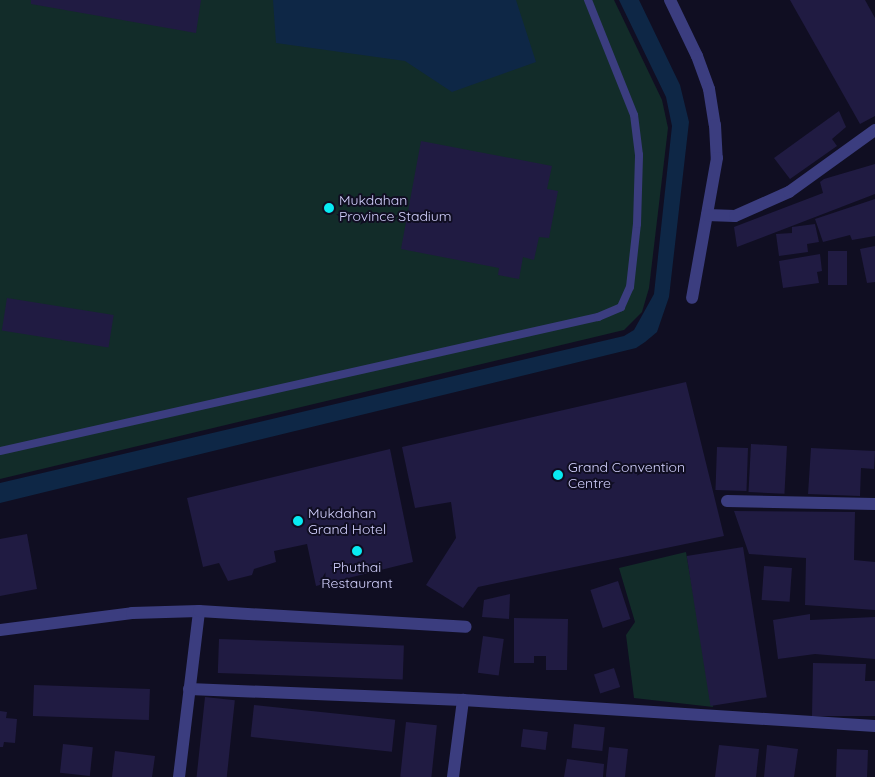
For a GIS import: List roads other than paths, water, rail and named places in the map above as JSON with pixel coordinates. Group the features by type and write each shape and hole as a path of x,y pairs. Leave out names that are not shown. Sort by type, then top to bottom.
{"street":[{"path":"670,0 697,56 709,89 715,125 717,158 692,298"},
{"path":"707,215 735,216 789,192 875,130"},
{"path":"728,501 875,504"},
{"path":"179,777 199,611"},
{"path":"0,630 132,612 199,611 466,628"},
{"path":"189,689 463,700 875,726"},
{"path":"453,777 463,700"}],"lane":[{"path":"0,450 598,317 621,307 630,287 637,224 638,155 634,116 588,0"}],"water":[{"path":"273,0 516,0 536,62 452,92 405,61 276,43"},
{"path":"619,0 639,0 680,85 689,122 669,297 657,332 645,342 636,348 0,503 0,483 624,336 634,330 654,294 672,126 666,97"}],"place":[{"name":"Mukdahan Province Stadium","path":"329,208"},
{"name":"Grand Convention Centre","path":"558,475"},
{"name":"Mukdahan Grand Hotel","path":"298,521"},
{"name":"Phuthai Restaurant","path":"357,551"}]}
